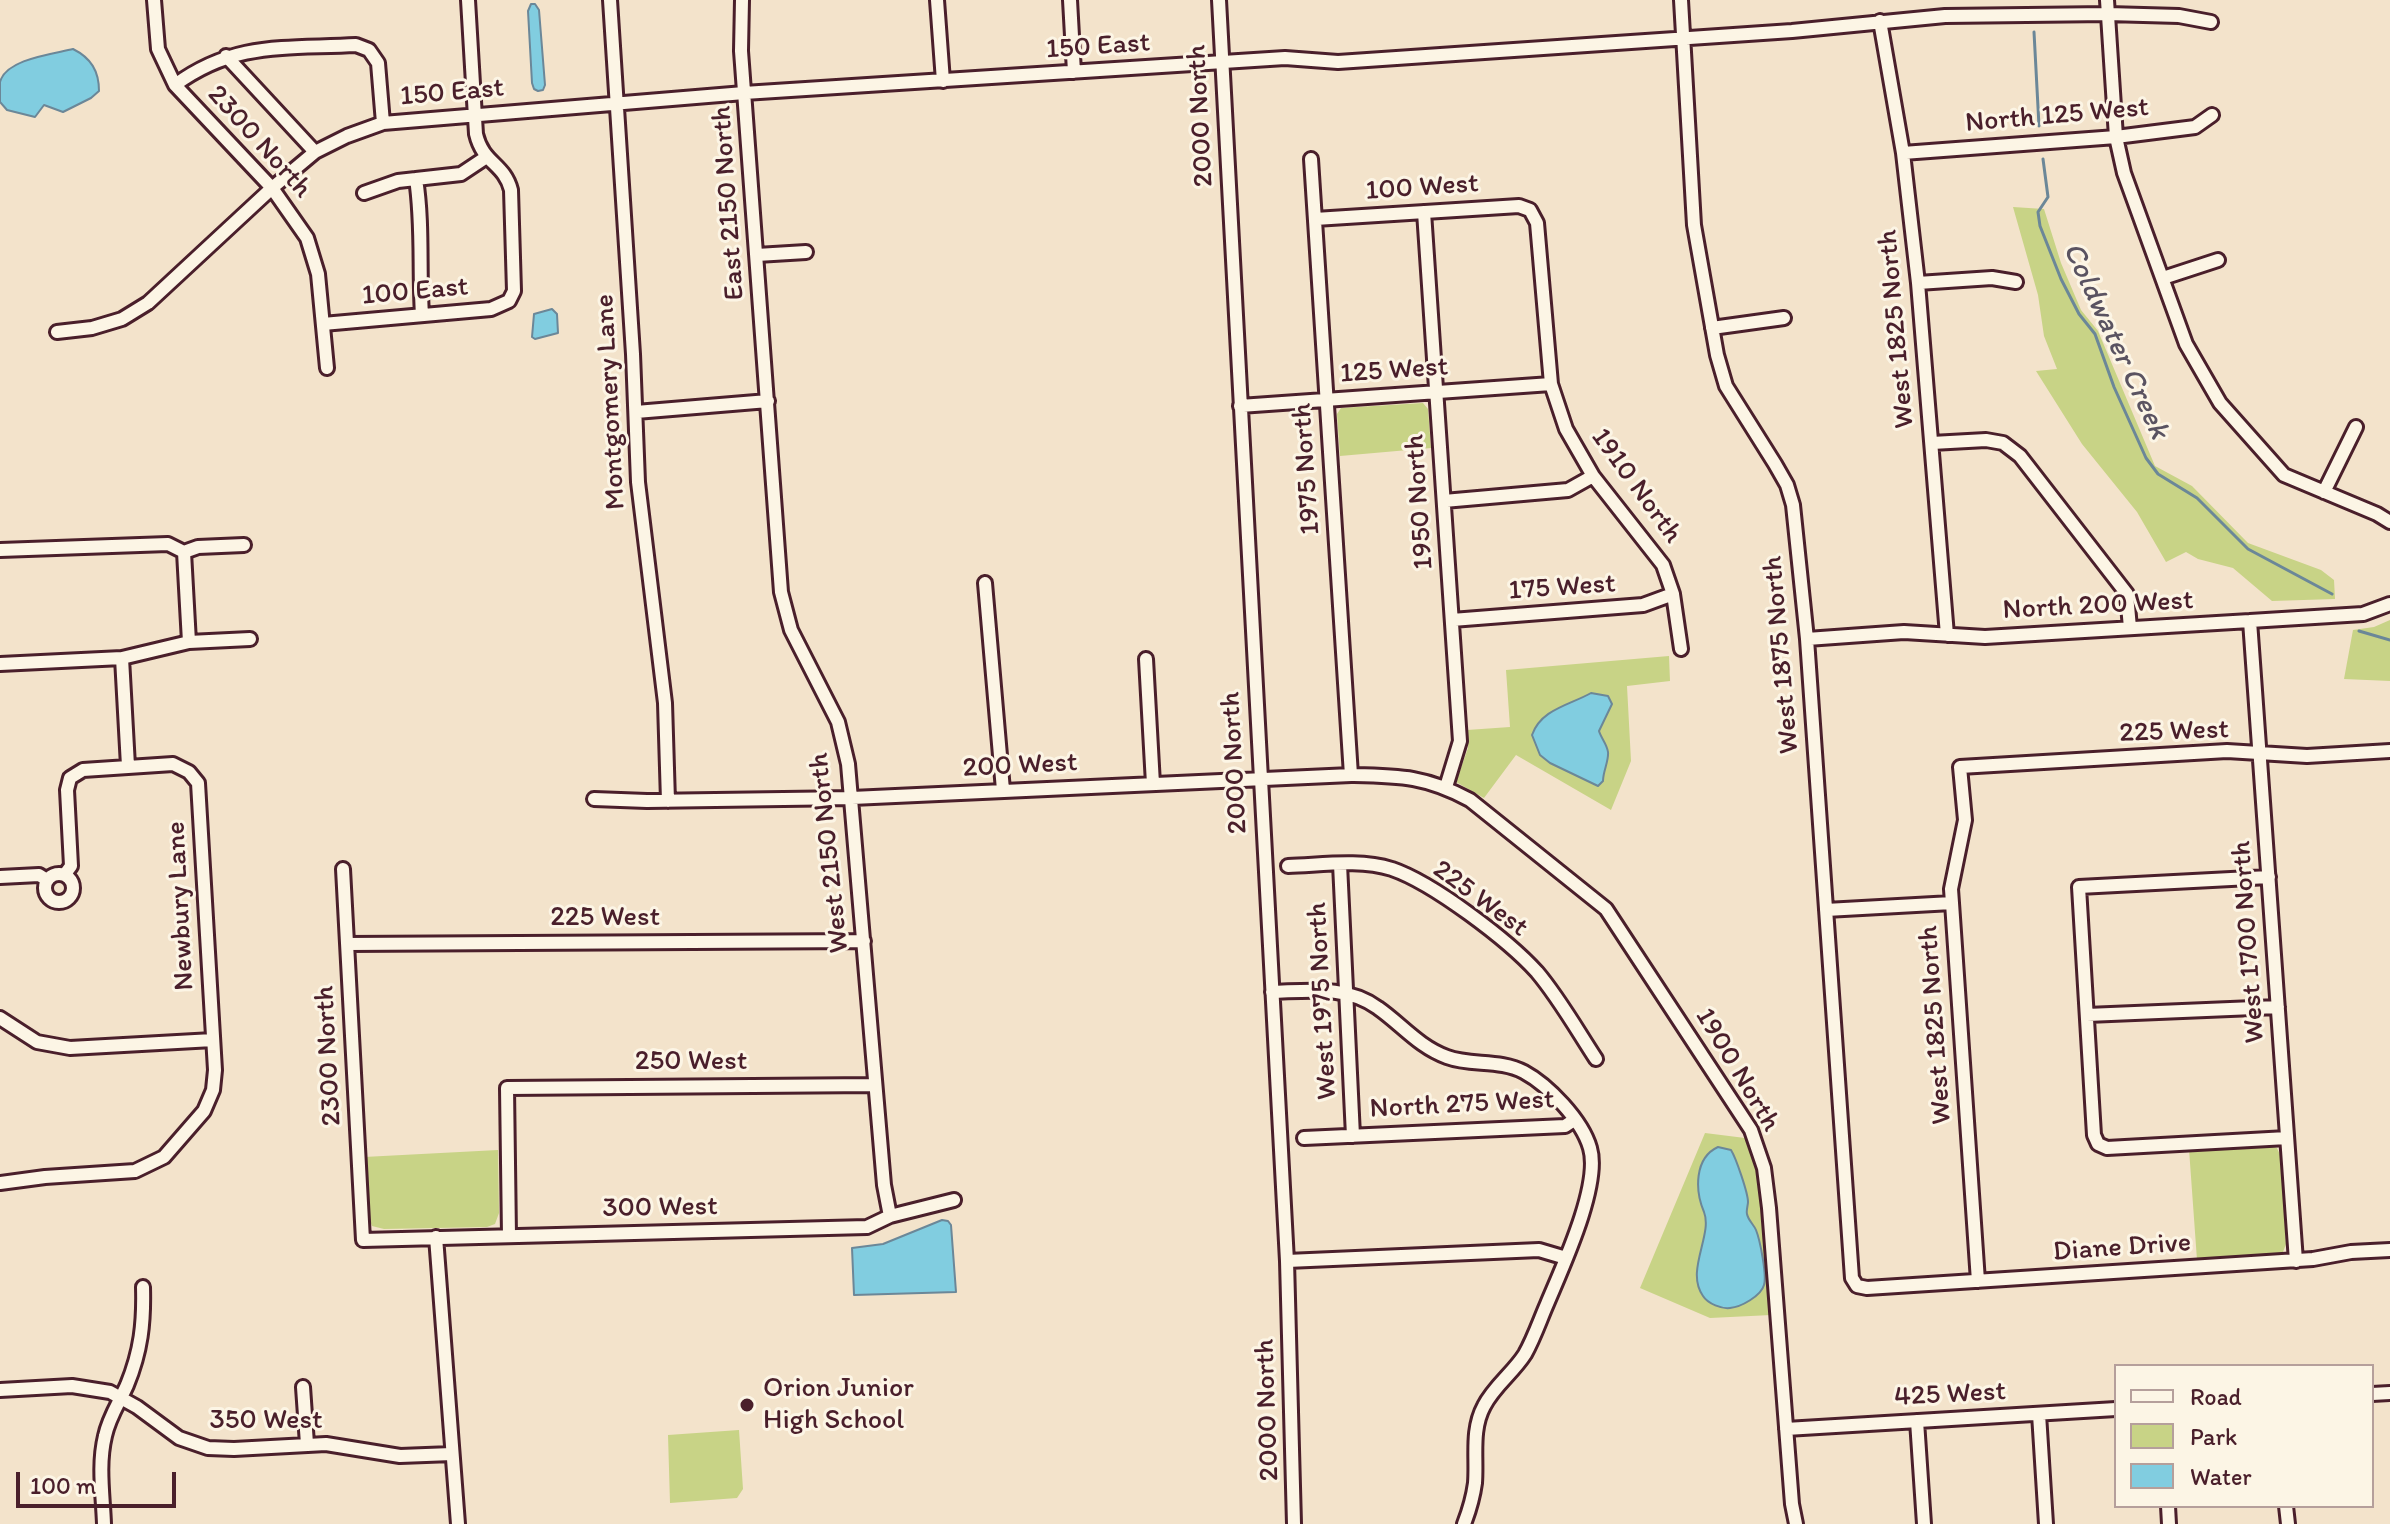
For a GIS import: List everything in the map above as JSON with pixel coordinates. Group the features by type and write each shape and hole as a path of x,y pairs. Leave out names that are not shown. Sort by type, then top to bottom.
{"street":[{"name":"2300 North","path":"154,0 158,49 175,85 272,188 307,238 318,274 327,368"},
{"path":"364,193 379,186 461,174 485,158 479,147 475,116 468,0"},
{"name":"Montgomery Lane","path":"610,0 640,510 665,703 668,801"},
{"name":"East 2150 North","path":"742,0 741,51 768,401"},
{"path":"937,0 943,81"},
{"path":"1070,0 1074,72"},
{"name":"2000 North","path":"1219,0 1287,1261 1294,1524"},
{"path":"1681,0 1683,38"},
{"path":"2107,0 2116,137 2124,173 2186,344 2220,403 2284,475 2390,522"},
{"name":"150 East","path":"57,332 92,328 122,319 148,303 315,152 383,123 744,93 1285,58 1338,62 1792,31 1945,16 2108,14 2179,16 2211,22"},
{"name":"West 1825 North","path":"1880,21 1903,153 1918,283 1947,635"},
{"name":"West 1875 North","path":"1683,38 1694,225 1712,328 1726,386 1787,485 1793,505 1807,639 1852,1278 1857,1286"},
{"path":"175,85 191,73 226,56 247,51 356,45 369,50 378,63 383,123"},
{"path":"226,56 315,152"},
{"name":"North 125 West","path":"1903,153 2116,137 2195,127 2212,115"},
{"name":"100 East","path":"323,324 491,309 509,301 516,282 511,190 502,170 485,158"},
{"name":"1975 North","path":"1311,159 1351,775"},
{"path":"416,179 421,226 419,274 422,315"},
{"name":"100 West","path":"1315,219 1519,206 1530,210"},
{"name":"1910 North","path":"1530,210 1537,223 1551,384 1566,429 1593,476 1663,565 1673,594 1681,649"},
{"name":"1950 North","path":"1424,212 1460,741 1446,787"},
{"path":"757,255 806,252"},
{"path":"2163,278 2218,260"},
{"path":"1918,283 1992,278 2016,282"},
{"path":"1712,328 1784,318"},
{"name":"125 West","path":"1240,406 1551,384"},
{"path":"636,412 768,401"},
{"name":"West 2150 North","path":"768,401 781,592 791,630 838,722 852,798 884,1185 890,1216"},
{"path":"2324,492 2356,427"},
{"path":"1932,443 1986,440 2003,443 2020,456 2127,594 2130,628"},
{"path":"1444,501 1568,490 1593,476"},
{"path":"0,550 168,544 184,552 198,547 244,545"},
{"path":"184,552 189,642"},
{"path":"985,583 1003,790"},
{"name":"175 West","path":"1452,620 1643,605 1673,594"},
{"name":"North 200 West","path":"1807,639 1904,632 1985,637 2363,614 2390,604"},
{"name":"West 1700 North","path":"2250,621 2296,1261"},
{"path":"0,664 122,658 189,642 250,639"},
{"path":"65,874 71,866 67,790 70,778 83,770 128,766 122,658"},
{"path":"1146,659 1153,784"},
{"name":"225 West","path":"1960,767 2227,751 2307,756 2390,751"},
{"name":"Newbury Lane","path":"0,1183 135,1171 164,1157 204,1111 213,1090 213,1040 198,783 189,772 173,764 128,766"},
{"name":"West 1825 North","path":"1960,767 1965,820 1951,889 1978,1281"},
{"name":"200 West","path":"594,799 852,798 1351,775 1407,776 1446,787"},
{"name":"1900 North","path":"1446,787 1470,800 1606,909 1751,1130 1764,1168 1769,1208 1796,1524"},
{"name":"West 1975 North","path":"1340,864 1353,1136"},
{"name":"225 West","path":"1288,866 1359,864 1392,870 1457,906 1536,972 1596,1059"},
{"name":"2300 North","path":"343,869 363,1240"},
{"path":"55,874 65,874 72,880 74,889 71,896 62,902 48,897 45,889 47,880 55,874"},
{"path":"0,877 39,875 47,880"},
{"path":"2269,877 2079,887 2094,1135 2098,1144 2107,1148 2287,1138"},
{"path":"1826,910 1952,903"},
{"name":"225 West","path":"347,944 864,941"},
{"path":"1272,992 1324,990 1346,993 1377,1006 1413,1038 1448,1058 1502,1064 1521,1070 1556,1096 1591,1149 1592,1167 1579,1227 1526,1351 1482,1409 1474,1444 1475,1486 1464,1524"},
{"path":"2087,1015 2278,1007"},
{"path":"0,1018 37,1042 70,1048 213,1040"},
{"name":"250 West","path":"509,1236 507,1088 875,1085"},
{"name":"North 275 West","path":"1304,1138 1565,1126 1574,1120"},
{"name":"300 West","path":"363,1240 867,1227 890,1216 954,1200"},
{"path":"436,1237 458,1524"},
{"path":"1287,1261 1539,1250 1566,1258"},
{"name":"Diane Drive","path":"1857,1286 1867,1288 2296,1261 2390,1250"},
{"path":"104,1524 102,1452 113,1409 126,1386 144,1326 143,1287"},
{"name":"350 West","path":"0,1390 72,1386 110,1392 179,1438 208,1448 307,1444 400,1456 452,1454"},
{"path":"303,1387 307,1444"},
{"name":"425 West","path":"1786,1429 2114,1409"},
{"path":"2039,1414 2046,1524"},
{"path":"1917,1421 1924,1524"}],"green space":[{"path":"2013,207 2044,209 2061,263 2081,310 2098,331 2155,466 2192,486 2248,543 2321,570 2334,580 2335,599 2272,601 2233,568 2198,559 2186,552 2166,562 2137,512 2082,444 2036,371 2057,369 2044,336 2038,295"},
{"path":"1423,403 1428,409 1431,448 1340,456 1337,414 1341,408"},
{"path":"2390,620 2390,681 2344,679 2353,630 2374,627"},
{"path":"1669,656 1670,681 1627,686 1631,761 1611,810 1516,755 1484,798 1456,782 1468,748 1467,730 1510,727 1506,670"},
{"path":"1705,1133 1745,1138 1759,1172 1765,1210 1771,1315 1710,1318 1640,1288"},
{"path":"2267,1145 2277,1148 2281,1157 2286,1244 2283,1252 2197,1260 2189,1149"},
{"path":"498,1150 499,1213 495,1224 487,1227 384,1229 372,1226 367,1213 364,1157"},
{"path":"739,1430 743,1489 737,1498 670,1503 668,1435"}],"water":[{"path":"531,4 539,10 545,85 543,90 538,91 532,83 528,11"},
{"path":"73,49 85,57 96,71 99,91 91,98 63,112 44,105 35,117 7,110 0,102 0,82 11,68 31,59"},
{"path":"552,309 557,314 558,333 535,339 532,337 534,314"},
{"path":"1591,693 1608,696 1612,704 1599,731 1608,755 1603,781 1598,786 1550,763 1540,755 1532,735 1549,713"},
{"path":"1718,1147 1731,1150 1739,1168 1748,1202 1747,1214 1758,1235 1765,1274 1764,1285 1755,1297 1730,1308 1705,1299 1697,1276 1706,1221 1699,1195 1699,1176 1704,1159"},
{"path":"942,1220 951,1225 956,1292 854,1295 852,1248 883,1244"}],"waterway":[{"name":"Coldwater Creek","path":"2034,32 2039,126"},
{"name":"Coldwater Creek","path":"2043,159 2048,197 2038,212 2040,226 2061,279 2079,314 2095,334 2114,387 2146,458 2158,474 2197,498 2248,549 2332,594"},
{"name":"Coldwater Creek","path":"2359,631 2390,640"}],"place":[{"name":"Orion Junior High School","path":"747,1405"}]}
